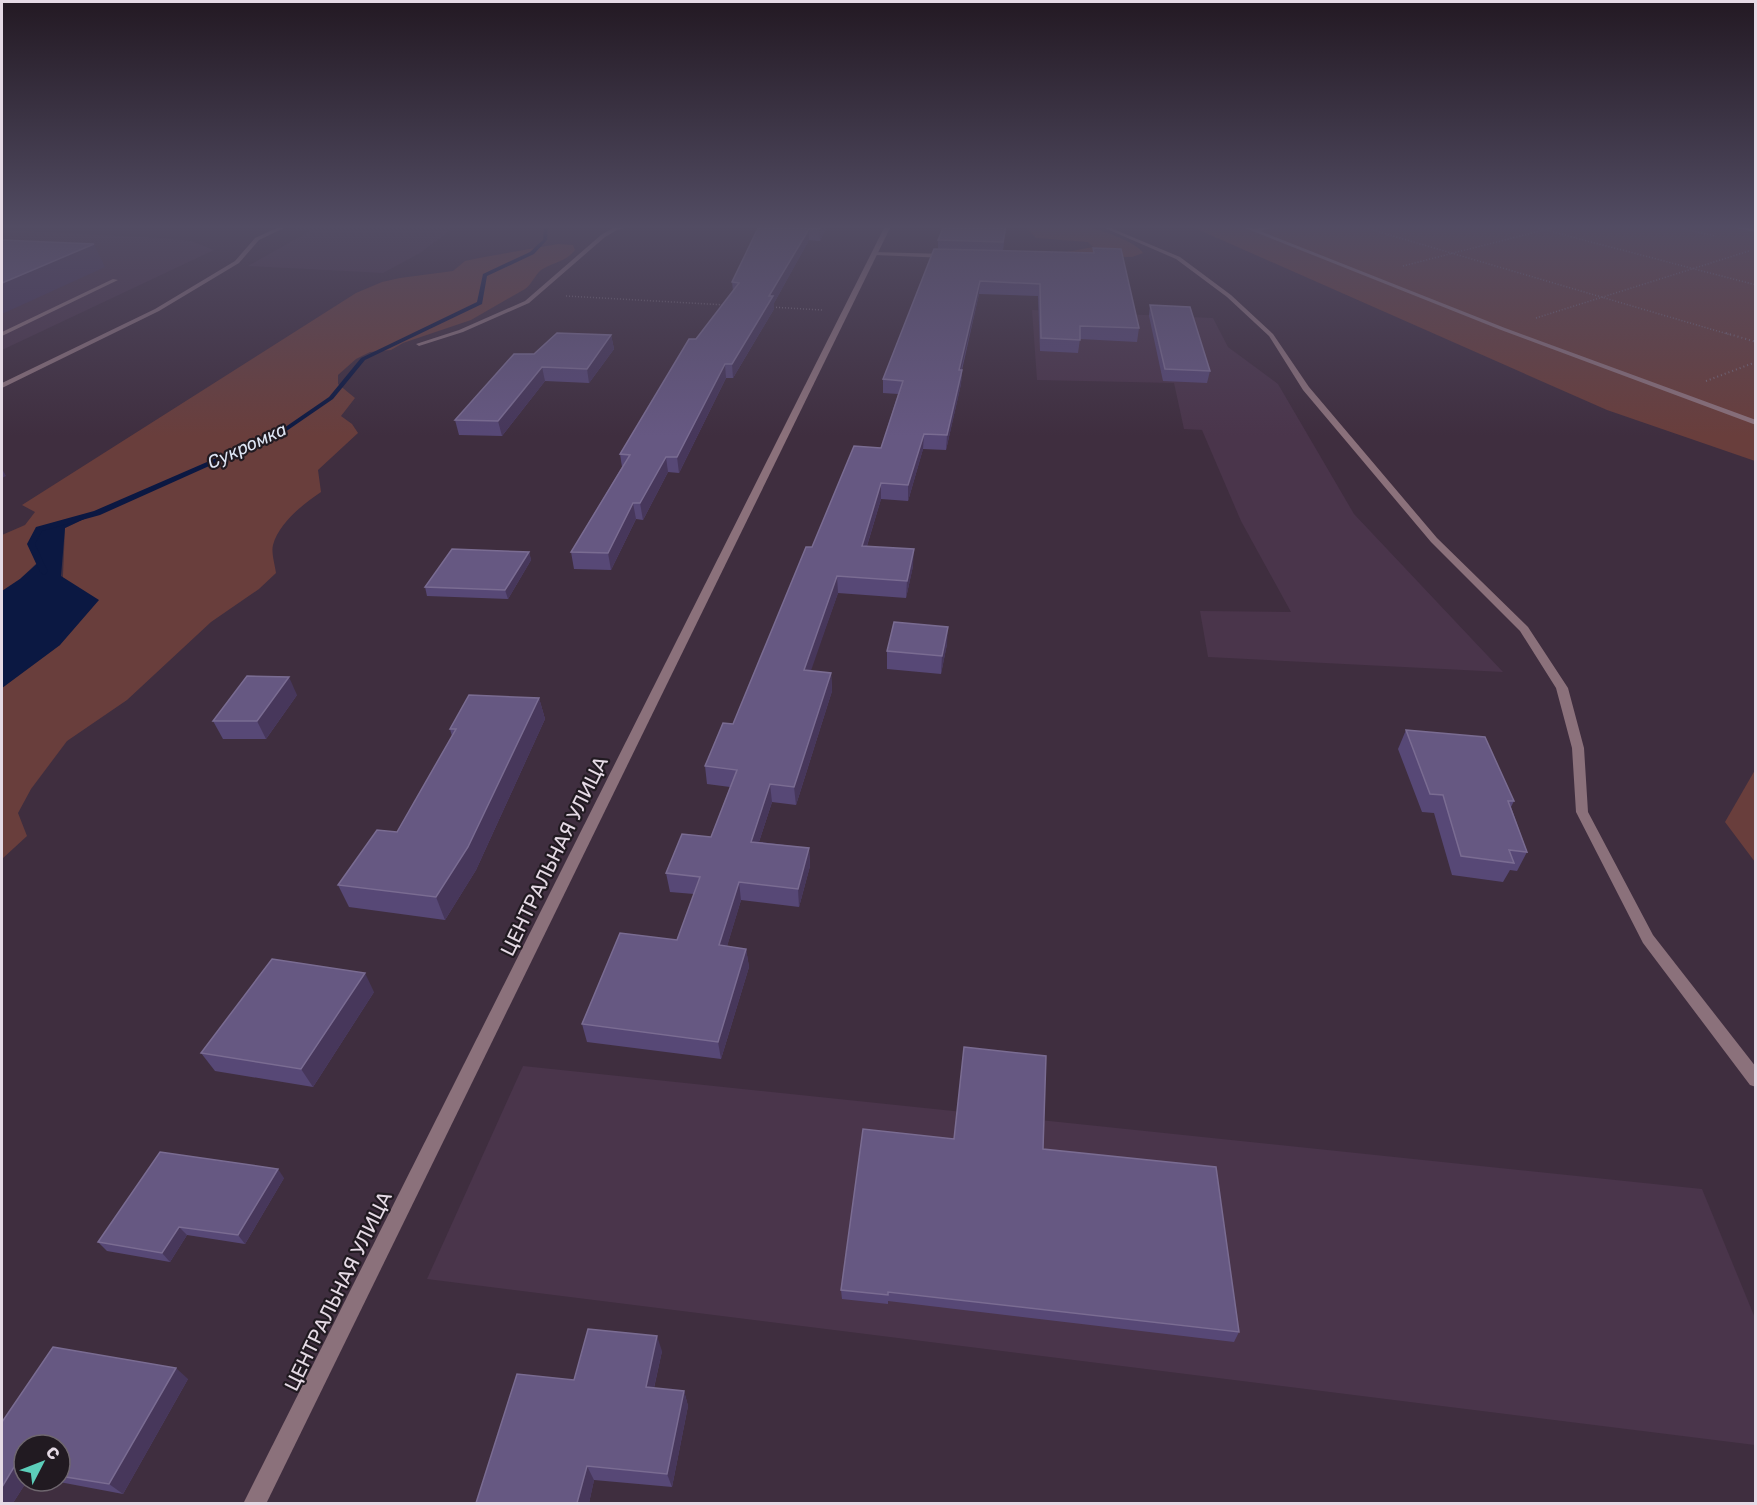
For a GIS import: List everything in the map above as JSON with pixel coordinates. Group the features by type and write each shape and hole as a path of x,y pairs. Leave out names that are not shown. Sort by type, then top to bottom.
{"street":[{"path":"2,334 81,296"},
{"path":"2,386 157,310 180,296"},
{"path":"419,344 461,331 512,310 533,296"},
{"name":"ЦЕНТРАЛЬНАЯ УЛИЦА","path":"254,1503 853,296"},
{"path":"1228,296 1271,334 1306,388 1434,540 1524,629 1562,688 1578,748 1582,812 1648,939 1755,1080"},
{"path":"1422,296 1673,394 1755,423"}],"path":[{"path":"559,296 727,305"},
{"path":"1503,329 1602,297 1755,342"},
{"path":"763,306 846,311"},
{"path":"1673,394 1755,362"}],"shaded area":[{"path":"2,296 116,296 2,350"},
{"path":"351,296 512,296 471,320 403,343 391,350 370,352 356,359 338,375 338,384 355,398 341,416 352,424 358,433 318,470 321,492 299,508 280,529 273,545 276,573 259,589 211,622 127,700 67,741 31,789 18,813 27,836 2,859 2,688 60,645 65,528 92,515 39,529 40,560 20,579 2,591 2,535 25,525 35,512 22,505"},
{"path":"1349,296 1755,296 1755,461 1607,410"},
{"path":"1032,310 1213,318 1228,347 1278,384 1354,514 1503,672 1208,657 1200,611 1291,612 1241,521 1202,430 1184,429 1174,383 1037,380"},
{"path":"1755,770 1755,862 1725,822"},
{"path":"523,1066 1702,1189 1755,1318 1755,1445 427,1279"}],"water":[{"path":"97,513 65,528 61,576 99,600 60,645 2,688 2,591 40,561 31,544 39,529"}],"building":[{"path":"729,296 773,296 732,364 725,364 677,457 666,457 640,503 633,503 608,553 571,552 630,455 620,454 689,339 696,339"},
{"path":"915,296 976,296 947,435 924,434 908,485 881,483 862,546 914,549 907,581 837,576 804,670 831,673 794,787 770,784 751,842 809,848 798,889 739,882 719,945 746,949 718,1042 582,1024 620,933 677,940 700,877 666,873 682,834 711,837 737,770 705,766 723,723 733,724 806,547 812,547 854,446 881,448 903,381 883,379"},
{"path":"1040,296 1132,296 1139,328 1080,326 1080,340 1041,338"},
{"path":"1150,305 1190,307 1210,371 1165,369"},
{"path":"557,333 611,335 587,369 542,367 498,421 455,420 514,354 534,354"},
{"path":"452,549 529,552 505,590 425,587"},
{"path":"894,622 948,627 942,656 887,651"},
{"path":"247,676 289,677 257,721 213,721"},
{"path":"469,695 539,698 468,847 436,897 338,885 377,830 397,832 456,729 450,729"},
{"path":"1406,730 1485,737 1514,801 1508,801 1527,852 1509,850 1514,863 1461,856 1443,795 1430,794"},
{"path":"272,959 365,973 301,1069 201,1053"},
{"path":"964,1047 1046,1056 1043,1149 1216,1167 1239,1332 888,1292 888,1295 841,1290 863,1129 954,1139"},
{"path":"160,1152 278,1169 238,1235 179,1227 162,1253 98,1242"},
{"path":"588,1329 657,1336 646,1387 684,1391 667,1474 587,1466 577,1503 476,1503 517,1374 574,1380"},
{"path":"53,1347 176,1368 109,1484 72,1478 72,1433 12,1433 12,1470 2,1487 2,1422"}],"waterway":[{"name":"Сукромка","path":"44,572 31,544 39,529 97,513 283,431 331,398 363,359 480,303 481,296"}]}
